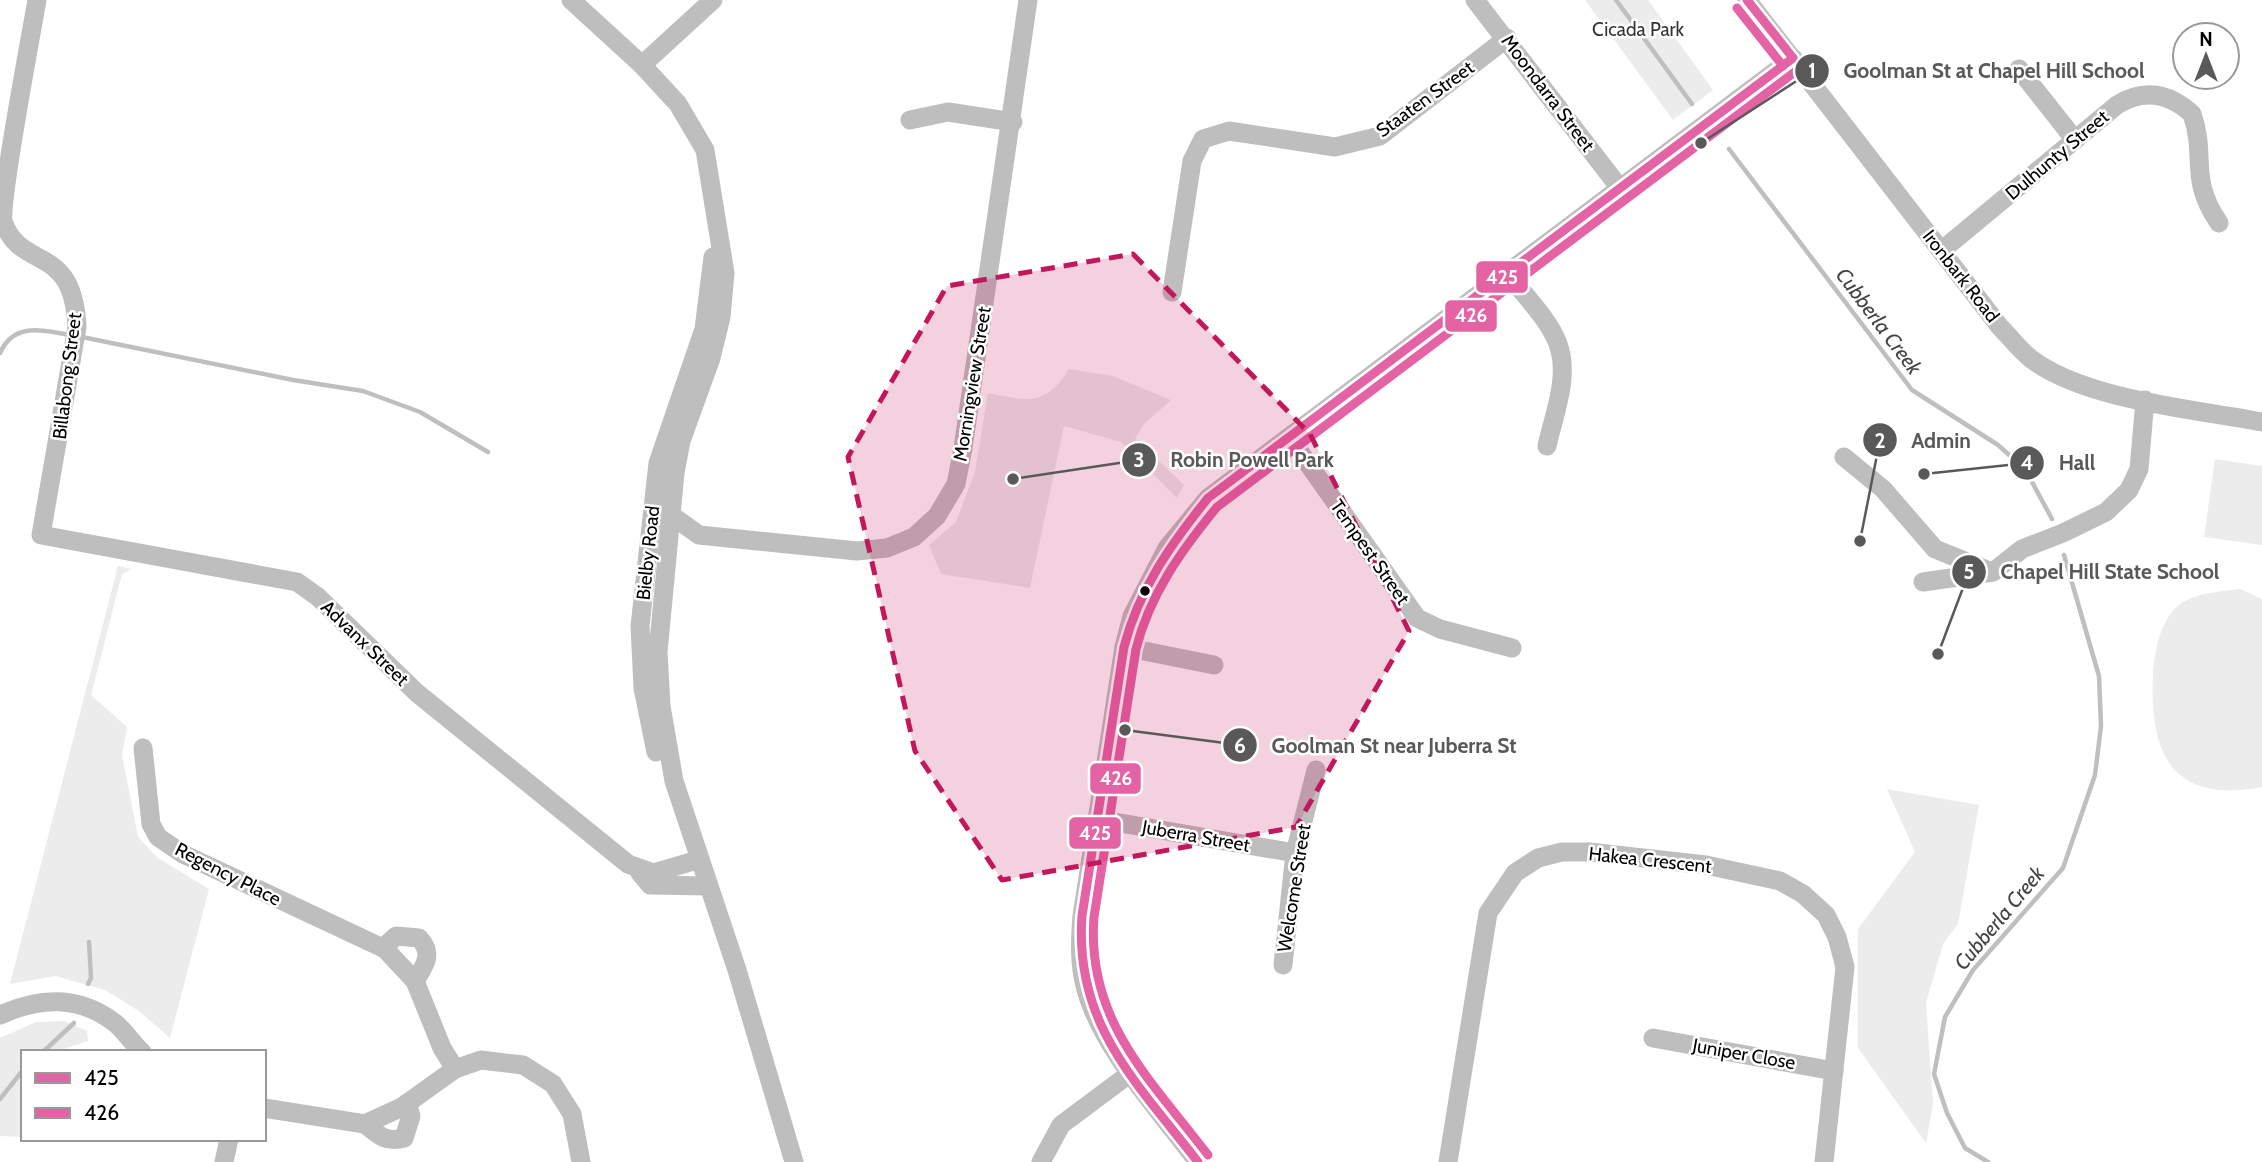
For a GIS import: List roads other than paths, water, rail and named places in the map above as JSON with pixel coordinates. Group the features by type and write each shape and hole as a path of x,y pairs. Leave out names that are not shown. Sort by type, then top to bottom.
{"street":[{"name":"Billabong Street","path":"37,0 2,218 12,238 64,273 76,301 77,327 41,535"},
{"name":"Bielby Road","path":"571,0 642,65 678,104 705,150 725,273 722,317 711,358 681,442 665,554 657,652 661,706 674,781 737,970 794,1162"},
{"path":"642,65 713,0"},
{"name":"Morningview Street","path":"671,515 699,535 857,551 877,549 914,537 937,516 956,484 963,448 1013,122 1028,0"},
{"name":"Moondarra Street","path":"1475,0 1507,38 1619,187"},
{"name":"Ironbark Road","path":"1747,0 2000,327 2030,358 2064,378 2103,391 2262,422"},
{"name":"Staaten Street","path":"1172,292 1192,160 1203,139 1229,131 1335,147 1357,144 1380,136 1507,38"},
{"path":"1199,1162 1132,1072 1099,1022 1086,988 1079,953 1082,916 1124,647 1143,593 1167,548 1208,498 1793,58"},
{"path":"2018,69 2075,140"},
{"name":"Dulhunty Street","path":"1941,251 2131,96 2149,93 2179,103 2192,114 2200,187 2205,202 2219,223"},
{"path":"910,120 948,112 1013,122"},
{"name":"Bielby Road","path":"706,882 679,838 663,792 642,688 640,626 657,463 704,329 716,225"},
{"path":"1507,273 1558,344 1562,366 1561,389 1546,446"},
{"path":"1923,582 1993,572 2022,549 2106,512 2129,490 2139,469 2145,400"},
{"name":"Tempest Street","path":"1290,438 1417,618 1440,629 1512,648"},
{"path":"1844,457 1884,489 1935,549 1993,572"},
{"name":"Advanx Street","path":"41,535 297,582 318,597 417,693 635,869 650,885 706,882"},
{"path":"665,554 699,535"},
{"path":"1124,647 1214,665"},
{"name":"Regency Place","path":"143,748 149,812 158,837 196,860 383,948 415,981 442,1048 455,1069"},
{"name":"Welcome Street","path":"1283,965 1295,853 1316,770"},
{"name":"Juberra Street","path":"1097,819 1295,853"},
{"name":"Hakea Crescent","path":"1448,1162 1488,912 1515,873 1538,858 1589,852 1706,865 1780,881 1803,894 1826,915 1838,937 1845,967 1824,1162"},
{"path":"635,869 653,873 694,862"},
{"path":"383,948 396,936 419,938 426,946 429,957 415,981"},
{"path":"0,1015 22,1005 56,999 89,1007 117,1024 138,1050"},
{"name":"Juniper Close","path":"1653,1038 1834,1071"},
{"path":"366,1124 407,1103 455,1069 481,1060 523,1065 553,1084 572,1114 581,1162"},
{"path":"1041,1162 1061,1125 1132,1072"},
{"path":"266,1108 366,1124 381,1138 394,1140 404,1138 411,1116 407,1103"},
{"path":"224,1162 229,1141"}],"waterway":[{"name":"Cubberla Creek","path":"1616,0 1692,104"},
{"name":"Cubberla Creek","path":"1729,149 1912,390 1998,445 2025,469 2052,519"},
{"path":"0,353 6,343 21,332 39,330 70,335"},
{"path":"82,337 293,380 363,391 420,412 488,452"},
{"name":"Cubberla Creek","path":"1988,1162 1965,1148 1947,1113 1934,1074 1945,1017 1973,970 2063,868 2095,775 2101,726 2099,676 2064,555"},
{"path":"88,984 91,978 89,942"},
{"path":"45,1050 74,1023"},
{"path":"0,1099 21,1073"}],"place":[{"name":"Goolman St at Chapel Hill School","path":"1701,143"},
{"name":"Hall","path":"1924,474"},
{"name":"Robin Powell Park","path":"1013,479"},
{"name":"Admin","path":"1860,541"},
{"name":"Chapel Hill State School","path":"1938,654"},
{"name":"Goolman St near Juberra St","path":"1125,730"}],"park label":[{"name":"Cicada Park","path":"1638,29"}]}
